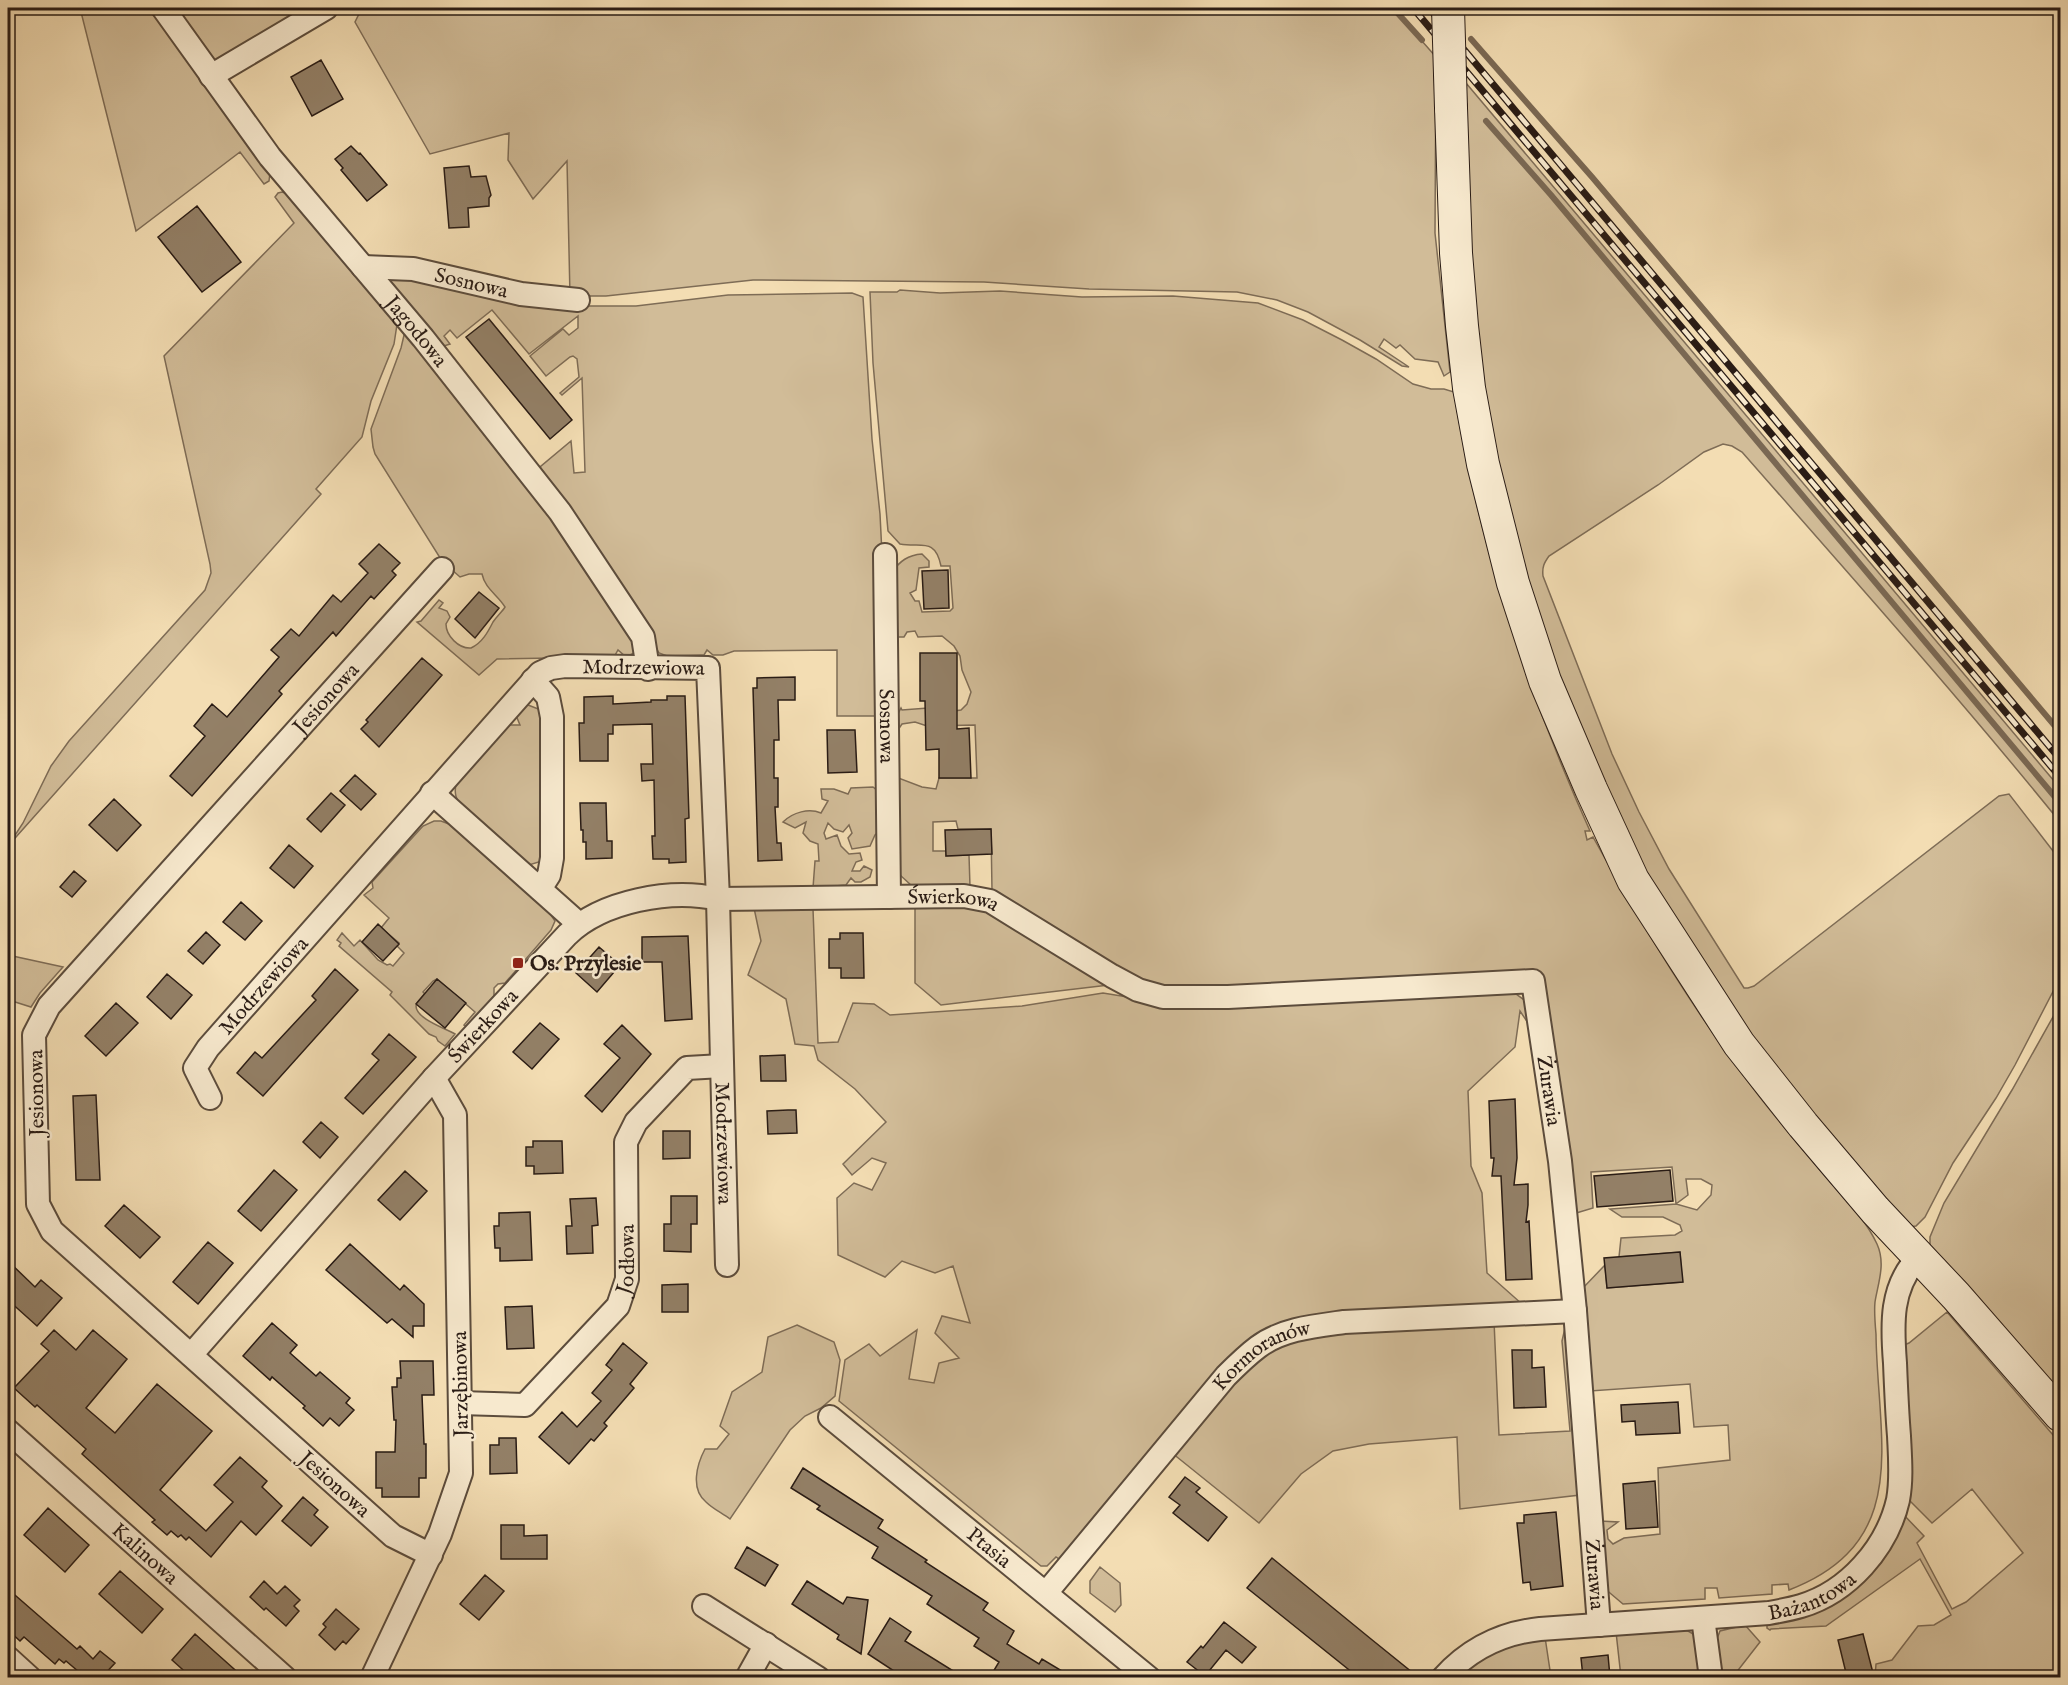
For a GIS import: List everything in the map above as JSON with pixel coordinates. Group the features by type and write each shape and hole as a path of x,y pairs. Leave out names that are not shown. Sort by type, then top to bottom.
{"main road":[{"path":"1448,8 1456,253 1469,388 1483,464 1513,583 1545,681 1591,789 1633,880 1739,1044 1803,1125 1875,1210 1956,1296 2061,1415"}],"street":[{"name":"Jagodowa","path":"162,8 270,157 423,338 560,512 643,637 648,669"},
{"path":"211,76 326,8"},
{"name":"Sosnowa","path":"363,267 413,269 520,294 578,300"},
{"name":"Sosnowa","path":"885,555 889,897"},
{"name":"Jesionowa","path":"431,1555 393,1536 52,1231 38,1204 34,1035 49,1006 442,569"},
{"name":"Modrzewiowa","path":"210,1098 195,1068 208,1048 543,671 556,667 708,668 718,899 727,1265"},
{"path":"533,680 545,692 552,712 552,858 549,875 540,889"},
{"path":"432,794 579,924"},
{"name":"Świerkowa","path":"191,1355 434,1078 579,924 620,904 640,899 699,896 718,899 977,898 990,901 1011,913 1112,976"},
{"name":"Żurawia","path":"1112,976 1138,990 1196,998 1533,981 1560,1161 1575,1311 1599,1625"},
{"name":"Jodłowa","path":"460,1403 525,1404 618,1306 627,1279 626,1142 636,1122 687,1068 722,1066"},
{"name":"Jarzębinowa","path":"372,1677 431,1555 461,1473 455,1115 434,1078"},
{"name":"Bażantowa","path":"1443,1677 1464,1658 1501,1637 1529,1630 1769,1613 1802,1606 1834,1591 1862,1568 1874,1553 1889,1526 1899,1492 1900,1456 1894,1305 1904,1276 1919,1257"},
{"name":"Kormoranów","path":"1046,1593 1226,1376 1259,1346 1280,1335 1309,1326 1344,1322 1575,1311"},
{"name":"Ptasia","path":"830,1417 1149,1677"},
{"name":"Kalinowa","path":"8,1431 285,1677"},
{"path":"704,1606 818,1677"},
{"path":"1703,1618 1711,1677"},
{"path":"747,1677 766,1644"},
{"path":"8,1658 30,1677"}],"shaded area":[{"path":"80,8 153,8 270,173 269,181 264,184 240,152 136,231"},
{"path":"171,8 285,8 290,16 220,60 212,61"},
{"path":"369,8 1393,8 1436,57 1435,233 1450,372 1444,376 1438,362 1415,359 1400,345 1396,348 1384,339 1379,347 1409,367 1402,366 1308,312 1277,300 1237,292 1089,289 984,282 753,280 606,296 570,296 567,161 533,199 508,160 509,133 430,154 355,22 359,14 369,11"},
{"path":"1466,83 2060,788 2060,822 1863,589 1742,452 1732,446 1723,444 1704,452 1549,556 1545,563 1543,576 1612,754 1639,812 1669,869 1744,988 1754,986 1999,796 2009,794 2060,860 2060,978 1996,1098 1953,1163 1925,1217 1916,1226 1908,1227 1780,1083 1654,895 1586,760 1523,587 1476,376"},
{"path":"282,192 288,194 398,318 394,344 371,401 362,437 316,489 321,494 8,846 23,823 51,766 69,741 205,590 211,573 210,564 164,356 294,223 275,197"},
{"path":"391,276 587,306 636,306 728,295 852,293 863,297 882,554 876,716 837,716 837,650 734,651 723,655 713,655 707,650 704,655 667,656 659,653 582,529 540,467 571,441 574,473 585,472 582,378 562,395 560,393 579,377 577,359 570,357 546,376 530,356 563,329 569,335 578,328 578,316 529,354 492,310 457,338 450,330 444,336 450,344 444,346 388,282"},
{"path":"900,290 940,293 1000,291 1082,297 1173,296 1258,303 1303,320 1342,340 1413,384 1454,392 1464,449 1491,561 1526,671 1590,831 1585,831 1587,840 1593,837 1651,937 1692,1002 1736,1065 1775,1116 1847,1200 1872,1235 1880,1251 1880,1273 1875,1310 1882,1448 1880,1483 1872,1516 1855,1545 1829,1570 1789,1590 1788,1584 1772,1585 1772,1594 1719,1598 1717,1588 1705,1588 1705,1599 1623,1604 1604,1588 1600,1521 1618,1522 1607,1530 1608,1539 1613,1544 1624,1538 1660,1534 1658,1468 1730,1460 1728,1425 1694,1427 1690,1384 1590,1391 1581,1290 1605,1265 1607,1288 1682,1282 1680,1252 1619,1257 1621,1238 1675,1235 1682,1231 1680,1225 1663,1217 1622,1217 1610,1209 1676,1204 1672,1167 1591,1172 1593,1208 1573,1214 1562,1110 1538,971 1198,990 1176,989 1133,977 992,890 991,829 958,829 956,821 933,822 933,851 946,851 946,856 969,855 970,887 912,886 900,875 896,777 922,787 936,789 939,778 977,778 975,725 927,726 915,722 902,724 898,730 895,728 901,708 902,710 928,708 939,713 961,710 967,704 971,692 962,670 960,656 954,646 942,636 918,637 915,631 907,632 904,637 893,637 892,572 908,557 922,554 929,561 929,567 919,568 916,590 910,593 915,601 919,601 922,612 950,611 953,608 950,566 941,566 931,547 900,544 888,531 873,363 870,292","holes":["1686,1179 1701,1179 1712,1185 1711,1195 1697,1210 1676,1204 1688,1195"]},
{"path":"405,331 493,437 635,636 634,653 626,657 618,650 614,657 497,659 479,675 417,622 421,621 439,600 443,603 439,608 447,611 450,617 446,624 448,633 458,644 471,648 484,637 505,607 486,584 482,574 460,577 442,561 375,454 371,429"},
{"path":"528,705 541,710 542,861 529,865 461,807 455,790 456,784 505,725 520,725 515,713"},
{"path":"873,787 878,791 885,826 875,835 870,846 852,849 848,838 852,833 849,825 843,832 834,829 828,823 824,833 826,839 837,835 841,846 849,854 860,853 862,860 856,862 852,871 860,871 864,866 872,870 870,877 861,882 855,882 851,878 846,885 813,888 815,861 819,861 818,844 810,841 803,833 806,822 795,828 783,822 801,812 821,813 828,801 822,799 821,789 834,789 848,794 851,788"},
{"path":"434,821 449,824 549,912 555,921 551,930 505,983 498,984 494,988 494,996 467,1027 464,1025 475,1012 437,979 423,992 425,994 418,1001 417,1011 432,1023 455,1034 445,1046 429,1034 390,995 392,992 339,946 341,943 337,940 342,933 354,946 360,940 378,960 387,965 393,966 404,953 397,946 399,943 381,928 389,918 364,895 373,888 372,882 423,826"},
{"path":"936,903 978,908 1000,916 1109,985 941,1005 915,983 915,906"},
{"path":"754,908 813,909 818,1043 838,1042 853,1003 874,1004 890,1015 1022,1006 1103,993 1189,1007 1509,989 1527,1002 1530,1026 1520,1011 1515,1047 1468,1091 1471,1166 1482,1193 1487,1273 1522,1304 1306,1316 1292,1320 1062,1561 1056,1557 1047,1566 1041,1566 839,1401 845,1360 869,1344 880,1356 917,1330 909,1379 934,1383 939,1363 959,1358 935,1333 942,1316 970,1323 953,1266 935,1273 902,1261 885,1277 838,1255 837,1198 854,1183 872,1190 886,1163 872,1158 852,1175 843,1164 886,1122 855,1089 818,1060 814,1046 795,1044 786,999 748,975 761,941"},
{"path":"8,955 63,967 31,1007 12,1001 8,1020"},
{"path":"2060,1008 2060,1402 1930,1253 1930,1237 1944,1203"},
{"path":"1947,1312 2060,1443 2060,1677 1875,1677 1876,1664 1892,1660 1918,1626 1934,1625 1951,1615 1920,1559 1826,1626 1770,1630 1767,1628 1767,1623 1807,1612 1903,1514 1924,1536 1917,1543 1952,1609 1966,1602 2023,1553 1972,1489 1932,1523 1907,1498 1904,1345"},
{"path":"1494,1321 1499,1435 1570,1431 1562,1341 1565,1328 1569,1346 1580,1495 1460,1509 1457,1437 1369,1444 1333,1451 1301,1474 1259,1523 1172,1453 1253,1360 1287,1339 1332,1330"},
{"path":"797,1325 834,1342 840,1360 835,1396 821,1408 805,1416 790,1430 730,1519 701,1497 696,1476 700,1462 705,1449 717,1449 729,1434 720,1426 732,1392 762,1372 768,1337"},
{"path":"1100,1567 1120,1583 1121,1605 1115,1612 1090,1593 1090,1581"},
{"path":"1745,1625 1760,1642 1732,1678 1718,1677 1715,1644 1720,1631"},
{"path":"1679,1629 1695,1635 1702,1677 1621,1677 1616,1632"},
{"path":"1545,1637 1551,1677 1458,1678 1479,1661 1498,1650"}],"building":[{"path":"321,60 343,99 312,116 291,77"},
{"path":"351,146 360,153 387,185 367,201 341,170 343,168 335,159"},
{"path":"469,166 471,177 486,176 491,195 489,206 468,208 469,227 449,228 444,168"},
{"path":"197,206 241,262 202,292 158,237"},
{"path":"489,319 572,420 550,439 466,337"},
{"path":"379,544 400,563 392,571 396,575 374,599 371,596 336,636 333,632 279,691 282,694 192,796 170,776 205,736 194,726 212,704 227,717 279,657 271,650 291,629 299,636 333,595 341,602 368,573 359,564"},
{"path":"948,570 949,608 924,609 922,571"},
{"path":"479,592 499,608 475,638 455,619"},
{"path":"920,653 957,653 957,729 969,728 971,778 939,778 939,749 926,750 925,701 920,701"},
{"path":"422,658 442,675 379,747 361,729 368,722 366,720"},
{"path":"795,677 795,700 778,700 779,740 774,740 774,778 778,778 778,807 775,807 777,843 781,843 782,860 758,861 753,688 757,688 757,678"},
{"path":"613,696 613,704 651,702 651,700 667,700 667,696 685,696 689,818 685,819 686,862 669,863 669,859 653,859 654,780 642,781 641,764 653,764 652,724 613,725 613,734 608,734 608,761 580,761 579,723 584,723 584,697"},
{"path":"827,730 855,730 857,772 828,773"},
{"path":"355,775 376,794 361,810 340,791"},
{"path":"331,793 345,805 321,832 307,819"},
{"path":"114,799 141,825 117,851 89,825"},
{"path":"580,803 606,803 607,841 612,841 612,858 586,859 586,842 583,842 583,830 581,830"},
{"path":"991,829 992,854 946,856 945,830"},
{"path":"289,845 313,866 294,888 270,868"},
{"path":"74,871 86,881 72,897 60,887"},
{"path":"241,902 262,921 245,940 223,922"},
{"path":"378,924 399,944 383,961 362,942"},
{"path":"206,932 220,945 203,964 188,951"},
{"path":"840,933 863,933 864,978 841,978 841,968 829,968 829,939 840,939"},
{"path":"688,936 692,1019 665,1021 662,962 642,962 642,937"},
{"path":"599,947 620,965 597,992 576,973"},
{"path":"335,969 358,990 263,1096 237,1073 255,1052 262,1058 316,1000 312,996"},
{"path":"167,974 192,995 171,1019 147,997"},
{"path":"437,979 466,1003 445,1028 416,1004"},
{"path":"116,1003 138,1023 106,1056 85,1036"},
{"path":"540,1023 559,1039 532,1069 513,1052"},
{"path":"622,1025 651,1054 602,1112 585,1096 620,1058 604,1044"},
{"path":"389,1034 416,1057 363,1114 345,1098 379,1060 372,1054"},
{"path":"785,1055 786,1081 761,1081 760,1056"},
{"path":"96,1095 100,1180 76,1180 73,1096"},
{"path":"1515,1099 1517,1158 1514,1185 1528,1184 1526,1222 1529,1221 1532,1279 1506,1280 1501,1176 1492,1176 1494,1158 1491,1158 1489,1101"},
{"path":"796,1110 797,1133 768,1134 767,1111"},
{"path":"321,1122 338,1137 320,1158 303,1142"},
{"path":"663,1131 690,1131 690,1158 663,1159"},
{"path":"533,1141 562,1141 563,1173 534,1174 534,1166 526,1166 526,1147 533,1147"},
{"path":"274,1170 297,1190 261,1231 238,1211"},
{"path":"1670,1170 1673,1201 1597,1207 1594,1176"},
{"path":"405,1171 427,1191 400,1220 378,1200"},
{"path":"671,1196 697,1196 697,1224 691,1224 691,1252 664,1251 664,1224 671,1224"},
{"path":"596,1198 598,1225 592,1226 593,1253 567,1254 566,1226 572,1226 570,1199"},
{"path":"124,1205 160,1237 140,1258 105,1226"},
{"path":"530,1212 532,1260 500,1261 500,1248 495,1248 494,1226 499,1226 499,1213"},
{"path":"208,1242 233,1263 198,1304 173,1282"},
{"path":"350,1244 400,1290 404,1285 424,1304 424,1326 413,1326 413,1337 392,1319 387,1323 326,1270"},
{"path":"1680,1252 1683,1282 1607,1288 1604,1258"},
{"path":"8,1261 35,1287 41,1280 62,1298 37,1326 8,1300"},
{"path":"688,1284 688,1312 662,1312 662,1285"},
{"path":"532,1306 534,1348 507,1349 505,1307"},
{"path":"272,1323 297,1345 290,1353 316,1376 320,1372 350,1398 346,1403 354,1410 339,1426 330,1418 323,1426 303,1408 305,1406 272,1377 270,1380 243,1356"},
{"path":"54,1330 76,1350 93,1330 127,1359 86,1408 115,1433 157,1384 212,1431 160,1490 206,1531 233,1502 214,1485 240,1457 267,1481 262,1487 282,1506 256,1535 241,1521 211,1557 189,1537 186,1540 171,1531 167,1535 152,1522 155,1520 82,1454 86,1449 37,1405 35,1407 14,1388 49,1351 41,1344"},
{"path":"623,1343 647,1363 630,1384 634,1388 604,1423 607,1426 594,1441 591,1439 569,1464 539,1437 562,1412 577,1427 601,1401 592,1393 612,1370 606,1365"},
{"path":"1512,1350 1532,1350 1532,1368 1544,1367 1546,1407 1514,1408"},
{"path":"400,1361 433,1361 434,1395 422,1395 426,1478 419,1478 419,1497 382,1497 382,1488 376,1488 376,1452 395,1452 396,1420 394,1420 392,1387 397,1387 397,1378 401,1378"},
{"path":"1678,1402 1680,1433 1636,1435 1635,1421 1622,1422 1621,1405"},
{"path":"499,1438 516,1438 517,1473 490,1474 490,1445 499,1445"},
{"path":"803,1468 883,1520 878,1528 988,1603 983,1610 1014,1631 1007,1644 1039,1664 1042,1659 1072,1677 990,1677 999,1662 974,1646 979,1638 927,1604 932,1596 872,1558 878,1547 817,1509 820,1506 791,1488"},
{"path":"1185,1477 1200,1488 1196,1492 1227,1517 1208,1541 1173,1513 1180,1505 1169,1497"},
{"path":"1655,1481 1658,1527 1626,1529 1623,1484"},
{"path":"303,1497 318,1510 314,1515 328,1527 311,1546 282,1521"},
{"path":"48,1508 89,1545 65,1572 24,1535"},
{"path":"1556,1512 1563,1586 1531,1590 1530,1582 1523,1583 1517,1523 1524,1523 1524,1515"},
{"path":"501,1525 524,1525 524,1536 547,1535 547,1559 501,1559"},
{"path":"747,1547 778,1565 765,1586 735,1568"},
{"path":"1272,1558 1418,1677 1358,1677 1247,1588"},
{"path":"120,1571 163,1609 142,1633 99,1594"},
{"path":"485,1575 504,1591 479,1620 460,1604"},
{"path":"264,1581 277,1594 285,1586 300,1600 294,1606 299,1611 286,1626 250,1597"},
{"path":"807,1581 843,1604 847,1597 868,1600 861,1654 837,1639 839,1635 792,1604"},
{"path":"8,1589 77,1649 80,1646 93,1659 100,1651 115,1663 102,1677 85,1677 66,1661 64,1663 59,1659 55,1664 24,1637 20,1641 8,1630"},
{"path":"336,1609 359,1629 346,1644 343,1641 335,1650 319,1635 326,1627 323,1624"},
{"path":"890,1618 911,1632 905,1641 963,1677 903,1677 868,1654"},
{"path":"1224,1622 1256,1647 1242,1663 1226,1650 1205,1676 1187,1662 1201,1646 1203,1648"},
{"path":"195,1634 243,1677 191,1677 172,1660"},
{"path":"1863,1634 1874,1677 1847,1677 1838,1640"},
{"path":"1608,1655 1610,1677 1583,1677 1581,1658"}],"waterway":[{"path":"1393,8 1422,40"},
{"path":"1471,39 1592,177 2060,732"},
{"path":"1486,121 1551,195 2060,803"}],"railway":[{"path":"1413,8 2060,777"},
{"path":"1429,8 2060,759"}],"place":[{"name":"Os. Przylesie","path":"518,963"}]}
